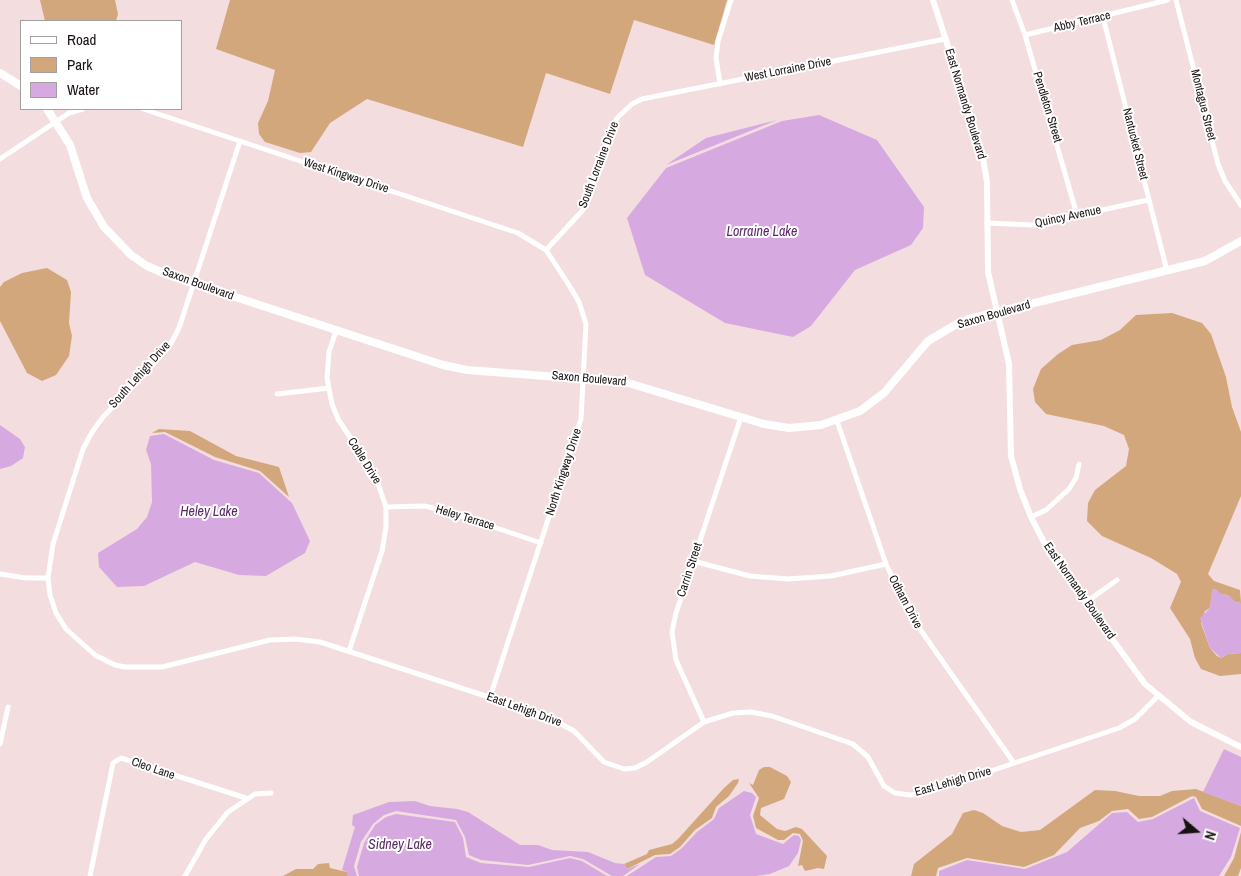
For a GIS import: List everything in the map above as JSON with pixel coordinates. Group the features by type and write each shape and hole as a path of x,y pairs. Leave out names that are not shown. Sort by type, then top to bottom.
{"main road":[{"path":"0,73 20,85"},
{"name":"Saxon Boulevard","path":"48,110 70,145 88,198 104,228 131,255 147,266 194,284 424,360 468,370 584,378 635,384 764,424 789,428 807,427 837,421 860,411 884,393 918,352 942,332 969,320 1205,260 1241,241"}],"street":[{"path":"720,84 716,58 718,41 731,0"},
{"name":"East Normandy Boulevard","path":"933,0 982,152 987,182 988,272 1008,364 1011,456 1020,489 1031,517 1050,554 1145,684 1191,722 1241,747"},
{"name":"Pendleton Street","path":"1012,0 1025,35 1063,160 1077,215"},
{"name":"Abby Terrace","path":"1025,35 1168,0"},
{"name":"Montague Street","path":"1176,0 1218,164 1225,181 1241,205"},
{"name":"Nantucket Street","path":"1103,17 1167,271"},
{"name":"West Lorraine Drive","path":"632,104 642,99 945,39"},
{"name":"South Lorraine Drive","path":"546,250 582,212 589,199 611,128 632,104"},
{"path":"0,159 56,121 69,113 79,110"},
{"name":"West Kingway Drive","path":"146,110 518,232 546,250"},
{"name":"South Lehigh Drive","path":"48,578 52,544 83,449 102,416 169,346 179,328 240,141"},
{"name":"Quincy Avenue","path":"987,222 1033,225 1148,200"},
{"name":"North Kingway Drive","path":"490,697 581,419 586,340 584,315 569,285 546,250"},
{"name":"Coble Drive","path":"336,331 330,352 329,388 338,419 374,475 386,507 386,527 382,551 349,651"},
{"path":"277,394 329,388"},
{"name":"Carrin Street","path":"704,722 676,660 672,644 676,613 741,417"},
{"name":"Odham Drive","path":"837,421 886,564 910,615 1014,763"},
{"path":"1031,517 1058,501 1076,478 1079,464"},
{"name":"Heley Terrace","path":"386,507 424,506 446,511 541,543"},
{"path":"693,561 750,576 788,579 831,576 886,564"},
{"path":"0,574 26,578 48,578"},
{"name":"East Lehigh Drive","path":"48,578 50,595 66,629 94,655 115,665 142,668 162,667 250,645 295,638 349,651 560,721 585,740 604,762 624,770 635,768 647,762 704,722 733,713 751,712 772,716 842,739 862,749 884,786 895,793 910,795 925,793 1119,728 1135,718 1158,696"},
{"path":"1085,604 1117,580"},
{"path":"0,744 8,707"},
{"name":"Cleo Lane","path":"90,876 113,763 121,758 246,798"},
{"path":"185,876 206,839 228,812 246,798 262,792 271,793"}],"green space":[{"path":"40,0 115,0 118,14 116,20 45,20"},
{"path":"230,0 727,0 714,45 634,20 610,94 546,73 523,147 367,99 330,123 311,152 300,153 265,142 259,134 258,123 268,101 275,70 216,49"},
{"path":"47,268 67,280 71,292 69,323 72,336 69,356 56,375 42,381 27,373 0,321 0,287 4,282 22,273"},
{"path":"1172,313 1202,323 1211,334 1226,377 1232,407 1241,432 1241,496 1208,574 1214,581 1240,590 1241,603 1235,602 1227,595 1212,593 1210,608 1205,611 1201,623 1210,648 1217,656 1221,658 1228,654 1241,653 1241,674 1220,676 1201,669 1195,658 1190,639 1170,608 1181,582 1177,574 1151,558 1102,536 1087,521 1088,503 1095,490 1126,466 1129,449 1124,435 1104,426 1046,414 1035,402 1033,389 1041,369 1058,354 1072,345 1101,340 1120,330 1136,315"},
{"path":"159,429 190,431 236,456 279,467 289,497 260,471 215,457 165,432 152,433"},
{"path":"764,767 770,767 787,776 791,782 784,799 761,808 760,815 777,829 785,831 796,827 802,829 827,856 824,869 818,868 805,871 802,865 798,866 803,841 800,834 793,833 784,840 778,840 756,828 753,816 759,798 749,783 753,785 759,770"},
{"path":"739,779 729,796 716,807 712,818 695,830 680,847 670,854 655,855 627,869 624,864 647,854 649,850 672,844 724,788 733,780"},
{"path":"1196,789 1241,806 1241,826 1202,809 1196,797 1192,796 1152,817 1139,819 1128,809 1112,811 1099,821 1080,828 1054,855 1024,867 967,858 938,868 936,876 911,876 914,864 952,834 963,813 974,810 983,813 1002,826 1021,832 1040,830 1095,790 1115,791 1139,796 1160,796 1172,791"},
{"path":"1241,832 1241,868 1238,876 1224,876 1234,858"},
{"path":"329,863 330,868 347,872 348,876 283,876 296,869 313,869 318,864"}],"water":[{"name":"Lorraine Lake","path":"819,115 877,140 924,207 923,228 911,245 855,270 811,326 793,337 725,323 645,275 627,218 666,168 782,121"},
{"path":"777,120 666,165 706,138"},
{"path":"0,425 20,439 25,447 23,458 11,466 0,469"},
{"name":"Heley Lake","path":"164,434 214,460 259,473 292,503 310,541 305,553 266,576 239,575 195,562 144,586 117,587 99,567 98,553 137,529 147,517 152,502 151,464 146,450 150,436"},
{"path":"1212,589 1216,589 1221,594 1230,596 1235,602 1241,603 1241,653 1228,654 1221,658 1210,648 1200,618 1210,608"},
{"path":"1224,749 1241,757 1241,806 1203,792"},
{"path":"744,791 752,793 756,797 750,815 756,834 783,844 794,835 799,836 801,840 798,853 789,866 770,874 756,876 627,876 656,857 671,856 714,819 719,808"},
{"path":"1194,798 1200,811 1240,828 1231,857 1219,876 939,876 939,871 967,860 1025,869 1067,852 1112,813 1127,812 1138,822 1153,819"},
{"path":"415,801 430,806 468,812 520,845 538,845 552,850 588,852 615,863 624,864 627,869 640,864 623,876 612,876 583,859 570,856 528,865 481,860 469,855 465,837 456,820 396,811 384,815 373,824 361,842 354,866 357,876 348,876 347,872 342,870 355,827 352,825 353,815 389,802"},
{"name":"Sidney Lake","path":"396,814 455,822 463,838 466,857 481,863 529,867 570,858 582,861 607,876 359,876 357,867 364,843 375,825 386,817"}]}
